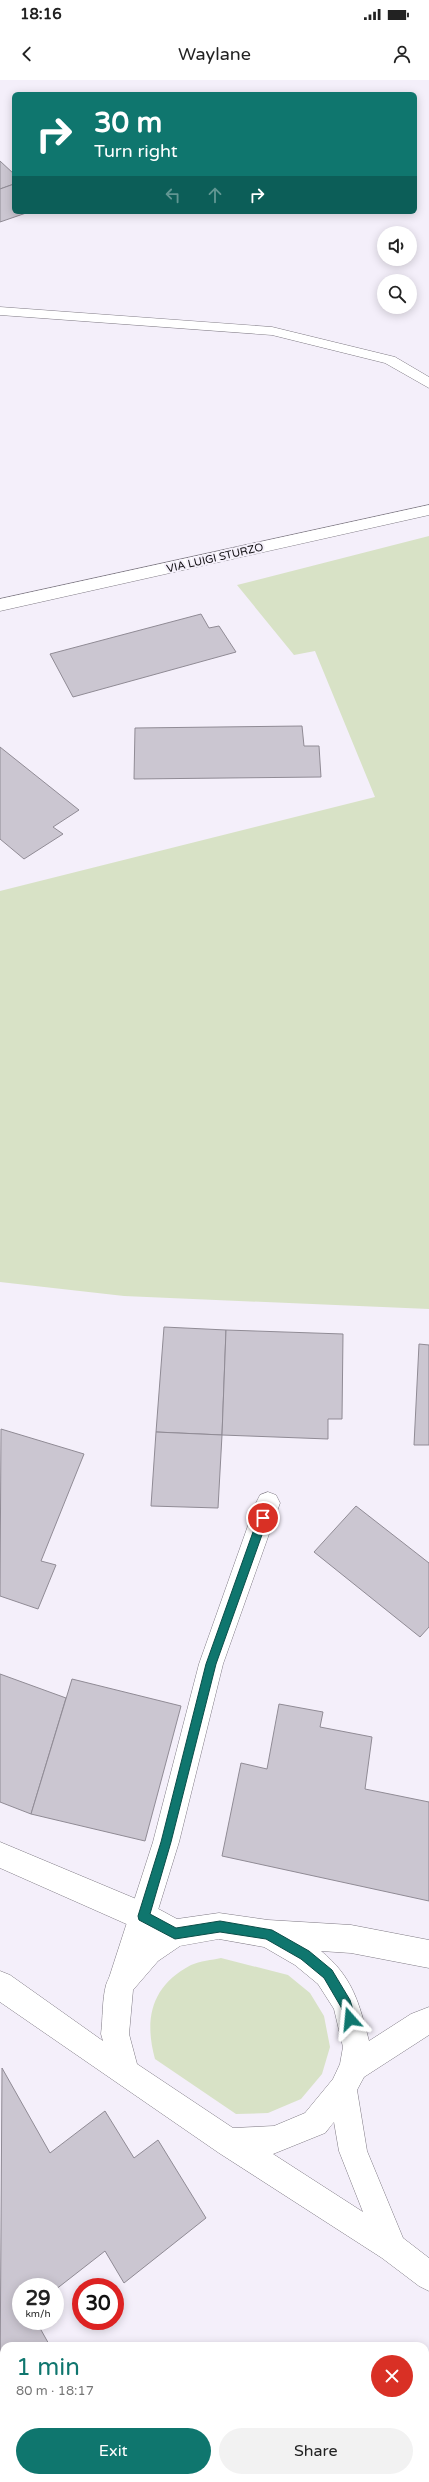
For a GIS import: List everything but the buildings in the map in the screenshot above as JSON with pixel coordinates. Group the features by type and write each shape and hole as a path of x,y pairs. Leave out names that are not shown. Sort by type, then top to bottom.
{"street":[{"path":"0,311 272,331 390,360 429,383"},
{"name":"VIA LUIGI STURZO","path":"0,605 429,510"},
{"path":"126,2074 115,2034 120,1984 166,1842 211,1664 268,1503"},
{"path":"0,1855 143,1916 175,1934"},
{"path":"120,1984 148,1951 175,1934 220,1926 268,1934 351,1939 429,1954"},
{"path":"268,1934 305,1955 328,1974 346,2004 357,2047 349,2078 354,2151 392,2248"},
{"path":"0,1985 126,2074 229,2143 392,2248 429,2276"},
{"path":"229,2143 274,2140 315,2123 349,2078 421,2024 429,2021"}],"green space":[{"path":"429,536 429,1309 124,1296 0,1282 0,891 375,797 315,651 294,655 237,585"},
{"path":"221,1958 288,1975 310,1993 324,2016 330,2047 322,2074 301,2099 268,2113 236,2114 155,2059 150,2030 151,2017 159,1993 178,1973 191,1965"}],"route":[{"path":"263,1518 211,1664 166,1842 143,1916 175,1934 220,1926 268,1934 305,1955 328,1974 346,2004 350,2019"}]}
